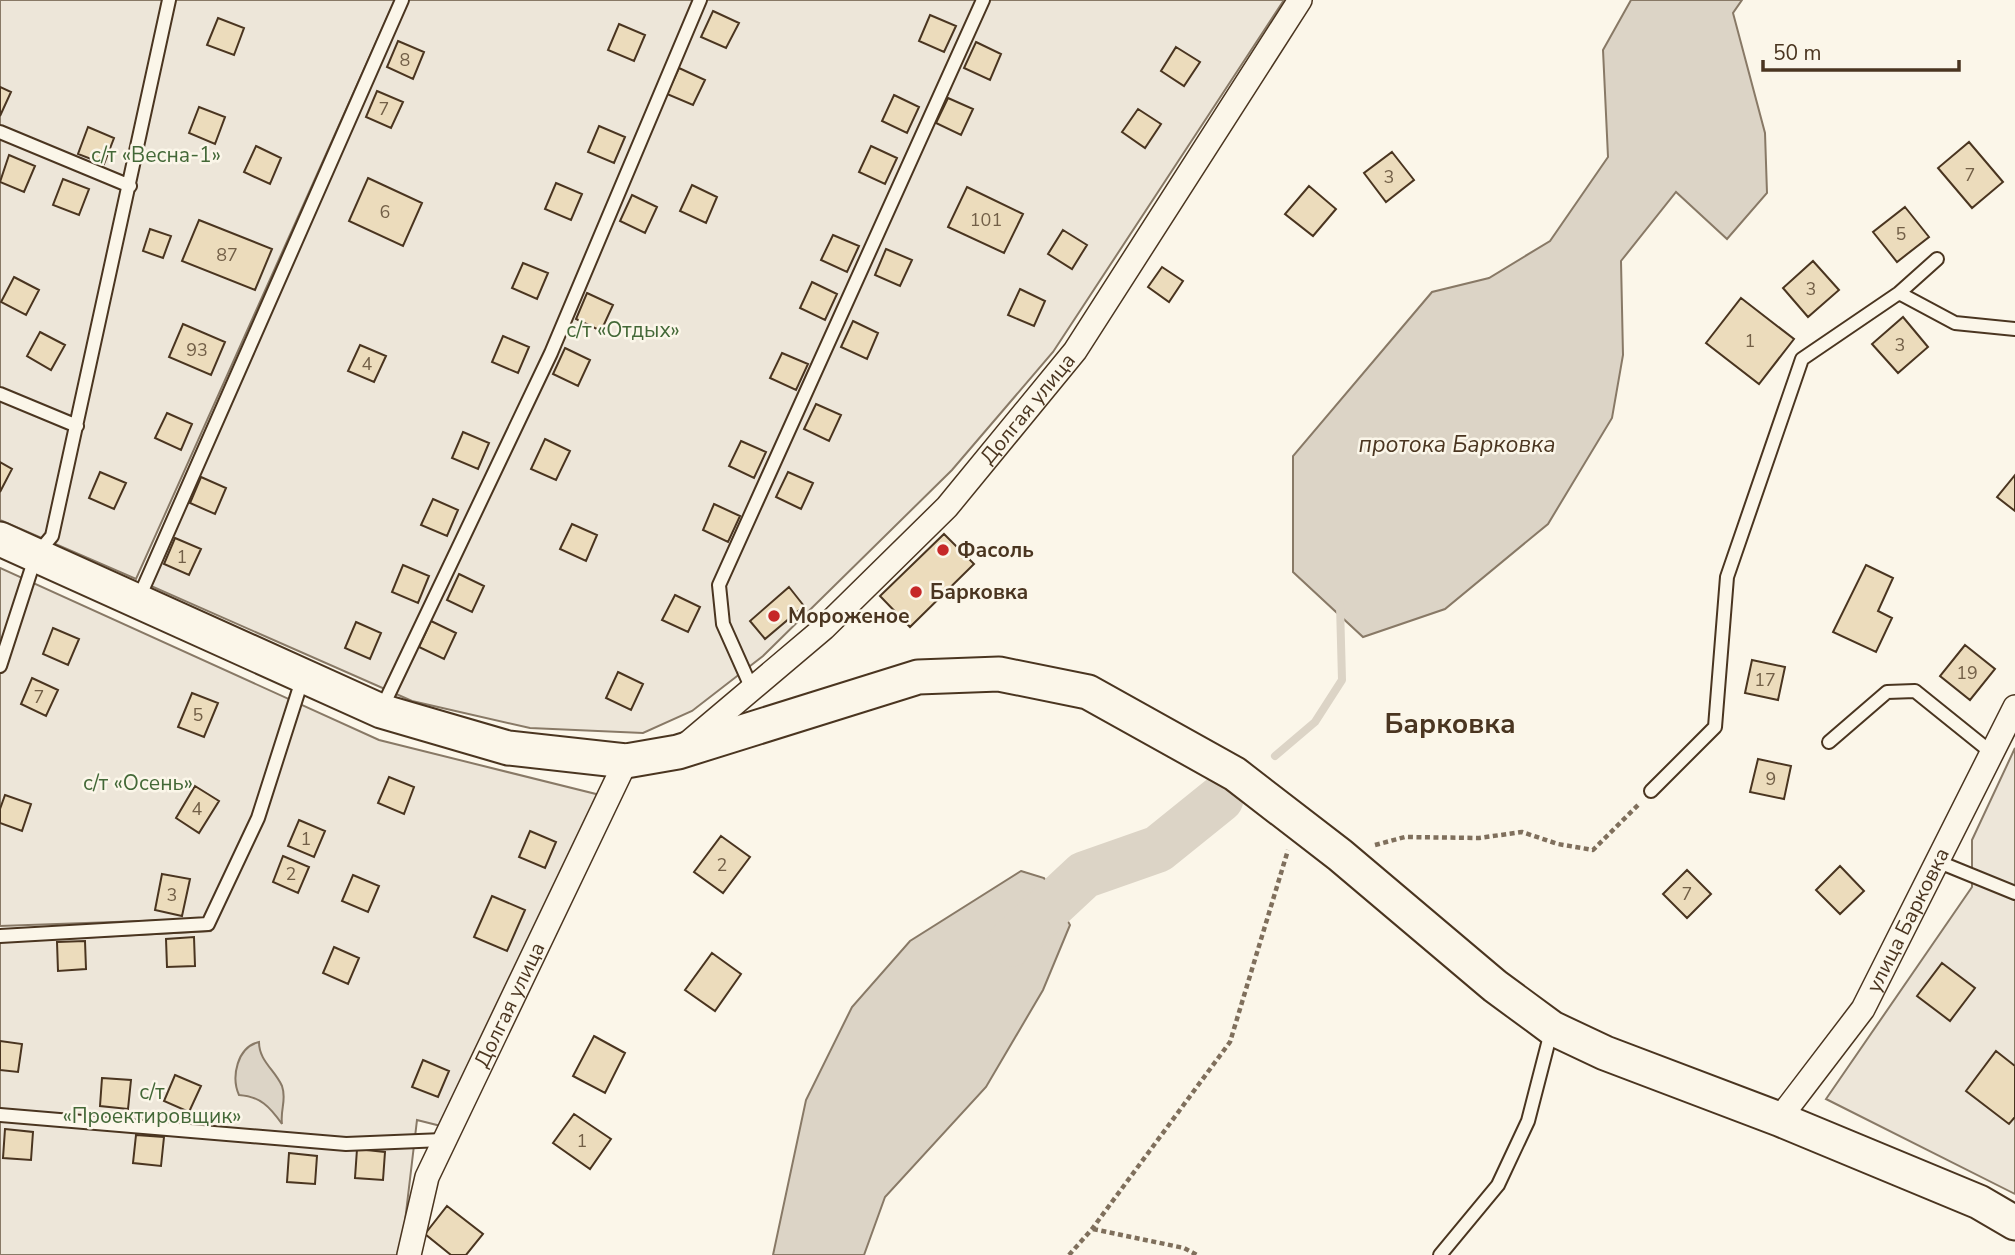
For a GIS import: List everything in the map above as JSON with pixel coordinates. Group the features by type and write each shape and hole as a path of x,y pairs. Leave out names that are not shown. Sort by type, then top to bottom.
{"main road":[{"path":"0,539 381,711 508,748 626,761 678,752 918,677 999,674 1088,692 1235,774 1297,820 1495,986 1552,1028 1667,1078 1779,1119 1979,1202 2015,1223"}],"street":[{"name":"Долгая улица","path":"678,752 824,628 947,507 1075,351 1300,0"},
{"name":"улица Барковка","path":"1779,1119 1863,1009 2015,707"},
{"name":"Долгая улица","path":"409,1255 427,1177 443,1140 626,761"}],"lane":[{"path":"0,666 36,555 52,536 169,0"},
{"path":"138,600 402,0"},
{"path":"381,711 551,353 699,0"},
{"path":"751,689 723,624 719,584 983,0"},
{"path":"0,132 130,186"},
{"path":"1651,791 1715,727 1727,577 1802,359 1899,293 1937,259"},
{"path":"1899,293 1955,323 2015,329"},
{"path":"0,394 77,426"},
{"path":"0,936 208,924 257,818 303,677"},
{"path":"1829,742 1887,692 1915,691 1992,753"},
{"path":"1939,862 2015,893"},
{"path":"1440,1255 1498,1185 1528,1121 1552,1028"},
{"path":"0,1115 346,1144 443,1140"}],"path":[{"path":"1340,855 1405,837 1479,838 1522,832 1558,844 1593,850 1651,791"},
{"path":"1069,1255 1092,1229 1230,1042 1297,820"},
{"path":"1092,1229 1184,1248 1197,1255"}],"green space":[{"name":"с/т «Весна-1»","path":"0,0 395,0 136,579 0,520"},
{"name":"с/т «Отдых»","path":"406,0 1284,0 1053,352 952,470 763,656 692,711 643,733 530,728 412,701 151,586"},
{"path":"0,568 379,740 604,796 441,1126 417,1120 401,1255 0,1255 0,942 210,931 199,919 0,926"},
{"path":"2015,748 2015,1194 1826,1099 1972,887 1972,840"}],"water":[{"name":"протока Барковка","path":"1631,0 1742,0 1733,13 1765,133 1767,193 1727,239 1676,192 1621,261 1623,355 1612,418 1548,524 1445,609 1363,637 1293,572 1293,456 1432,292 1489,278 1550,241 1608,157 1603,50"},
{"path":"1021,871 1044,878 1070,925 1043,990 986,1087 885,1197 864,1255 773,1255 806,1100 852,1007 910,941"},
{"path":"259,1042 264,1060 282,1086 282,1124 264,1104 239,1095 237,1088 236,1072 241,1056 251,1045"}],"building":[{"path":"713,11 739,23 726,48 701,37"},
{"path":"930,15 956,26 944,52 919,41"},
{"path":"218,18 244,28 234,55 207,45"},
{"path":"619,24 645,35 634,61 608,50"},
{"path":"398,41 424,52 413,79 387,67"},
{"path":"976,42 1001,54 990,80 964,68"},
{"path":"1176,47 1200,62 1184,86 1161,71"},
{"path":"679,68 705,80 693,105 667,94"},
{"path":"0,87 11,92 0,116"},
{"path":"377,91 403,102 391,128 366,117"},
{"path":"894,95 919,107 907,133 882,121"},
{"path":"948,98 973,109 961,135 936,123"},
{"path":"199,107 225,117 215,144 189,133"},
{"path":"1138,109 1161,124 1145,148 1122,132"},
{"path":"599,126 625,137 614,163 588,152"},
{"path":"88,127 114,138 104,164 78,154"},
{"path":"1969,142 2003,182 1972,208 1938,168"},
{"path":"256,146 281,158 270,184 244,172"},
{"path":"871,146 897,158 885,184 859,172"},
{"path":"1392,152 1414,180 1386,202 1364,173"},
{"path":"9,155 35,166 24,192 0,182"},
{"path":"368,178 422,203 403,246 349,221"},
{"path":"63,179 89,189 79,215 53,205"},
{"path":"556,183 582,194 571,220 545,209"},
{"path":"692,185 717,197 706,223 680,211"},
{"path":"1309,186 1336,209 1313,236 1285,214"},
{"path":"967,187 1023,214 1004,253 948,227"},
{"path":"632,195 657,207 645,233 620,221"},
{"path":"1905,207 1929,237 1897,262 1873,232"},
{"path":"199,220 272,249 255,290 182,261"},
{"path":"150,229 171,236 163,258 143,251"},
{"path":"1063,230 1087,245 1072,269 1048,254"},
{"path":"833,235 859,246 847,272 821,260"},
{"path":"886,249 912,260 900,286 875,275"},
{"path":"1813,261 1839,290 1808,317 1783,288"},
{"path":"523,263 548,273 537,299 512,288"},
{"path":"1162,267 1183,281 1169,302 1148,287"},
{"path":"14,277 39,290 26,315 1,302"},
{"path":"812,282 837,294 825,320 800,308"},
{"path":"1020,289 1045,301 1034,326 1008,315"},
{"path":"587,293 613,305 601,331 576,319"},
{"path":"1741,298 1794,339 1759,384 1706,343"},
{"path":"1903,317 1928,347 1898,373 1872,344"},
{"path":"853,321 878,333 867,359 841,347"},
{"path":"183,324 225,342 211,375 169,357"},
{"path":"40,332 65,345 51,370 27,356"},
{"path":"503,336 529,347 518,373 492,362"},
{"path":"360,345 386,356 374,382 348,371"},
{"path":"565,348 590,360 578,386 553,374"},
{"path":"782,353 808,364 796,390 770,378"},
{"path":"816,404 841,415 829,441 804,429"},
{"path":"167,413 192,424 181,450 155,438"},
{"path":"463,432 489,443 478,469 452,458"},
{"path":"545,439 570,451 556,480 531,469"},
{"path":"741,441 766,452 754,478 729,466"},
{"path":"0,462 12,469 0,492"},
{"path":"100,472 126,483 114,509 89,498"},
{"path":"788,472 813,483 801,509 776,497"},
{"path":"2015,475 2015,511 1997,497"},
{"path":"201,477 226,488 215,514 190,503"},
{"path":"433,499 458,510 447,536 421,525"},
{"path":"714,504 740,516 728,542 703,530"},
{"path":"572,524 597,535 586,561 560,549"},
{"path":"944,534 974,564 910,627 880,596"},
{"path":"175,538 201,549 189,575 164,564"},
{"path":"403,565 429,576 418,603 392,592"},
{"path":"1866,565 1893,578 1878,611 1892,618 1876,652 1833,632"},
{"path":"459,574 484,586 472,612 447,600"},
{"path":"789,587 804,606 765,639 750,621"},
{"path":"675,595 700,607 688,632 662,620"},
{"path":"431,621 456,633 444,659 419,647"},
{"path":"356,622 381,633 370,659 345,648"},
{"path":"53,628 79,639 68,665 43,654"},
{"path":"1965,645 1995,669 1970,700 1940,676"},
{"path":"1752,660 1785,667 1778,700 1745,693"},
{"path":"618,672 643,684 631,710 606,698"},
{"path":"32,678 58,690 46,716 21,704"},
{"path":"192,693 218,703 204,737 178,727"},
{"path":"1758,759 1791,766 1784,799 1750,792"},
{"path":"389,777 414,787 404,814 378,803"},
{"path":"195,786 219,801 199,833 176,818"},
{"path":"5,795 31,804 22,831 0,823 0,809"},
{"path":"299,820 325,831 314,857 288,846"},
{"path":"530,831 556,842 545,868 519,857"},
{"path":"721,836 750,857 723,893 694,872"},
{"path":"283,856 309,867 298,893 273,882"},
{"path":"1840,866 1864,891 1840,914 1816,890"},
{"path":"1687,870 1711,894 1687,918 1663,894"},
{"path":"162,874 190,879 182,916 155,910"},
{"path":"353,875 379,886 368,912 342,901"},
{"path":"492,896 525,910 507,951 474,937"},
{"path":"194,937 195,966 167,967 166,939"},
{"path":"85,941 86,969 58,971 57,942"},
{"path":"334,947 359,958 348,984 323,973"},
{"path":"712,953 741,974 715,1011 685,990"},
{"path":"1942,963 1975,988 1950,1021 1917,996"},
{"path":"594,1036 625,1053 605,1093 573,1076"},
{"path":"0,1041 22,1044 18,1072 0,1070"},
{"path":"1996,1051 2015,1066 2015,1117 2009,1124 1966,1091"},
{"path":"423,1060 449,1071 438,1097 412,1087"},
{"path":"175,1075 201,1086 189,1112 164,1101"},
{"path":"102,1078 131,1080 128,1109 100,1106"},
{"path":"574,1114 611,1139 590,1169 553,1143"},
{"path":"5,1129 33,1132 31,1160 3,1158"},
{"path":"136,1135 164,1137 161,1166 133,1163"},
{"path":"357,1149 385,1152 383,1180 355,1178"},
{"path":"289,1153 317,1156 315,1184 287,1182"},
{"path":"447,1206 483,1234 466,1255 451,1255 425,1234"}],"waterway":[{"path":"1275,756 1315,722 1342,680 1340,605"},
{"path":"1011,943 1084,875 1158,849 1220,799"}],"place":[{"name":"Фасоль","path":"943,550"},
{"name":"Барковка","path":"916,592"},
{"name":"Мороженое","path":"774,616"}],"district":[{"name":"Барковка","path":"1450,724"}],"park label":[{"name":"с/т «Осень»","path":"138,783"},
{"name":"с/т «Проектировщик»","path":"152,1104"}]}
